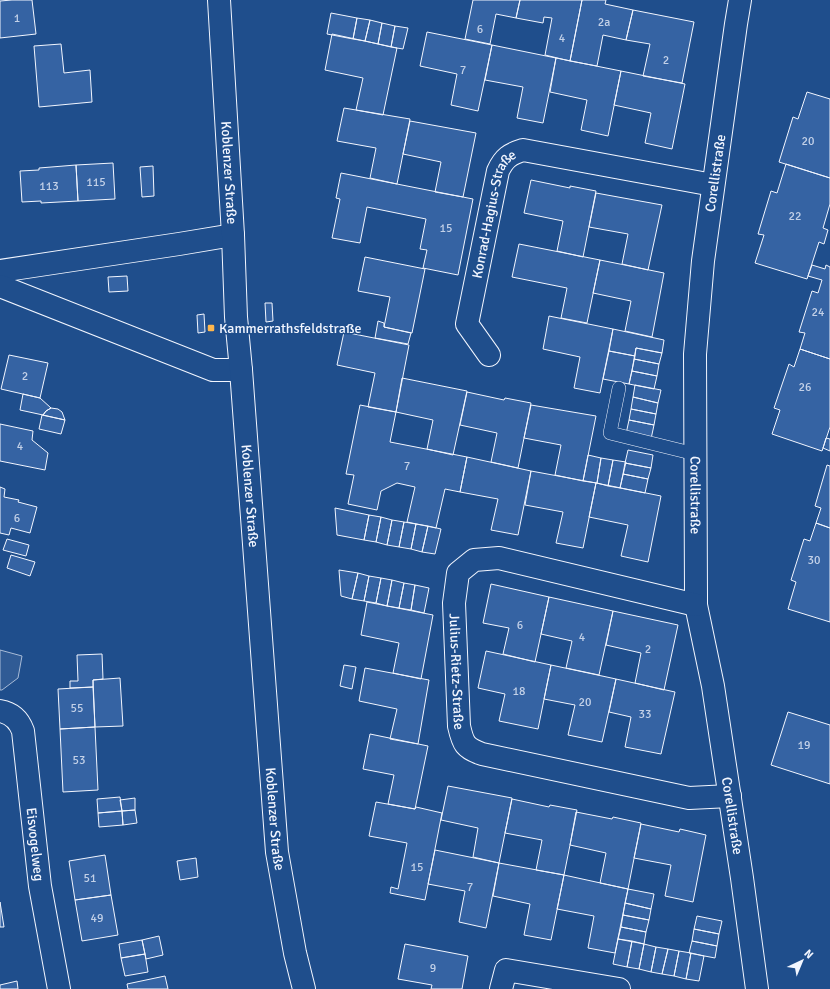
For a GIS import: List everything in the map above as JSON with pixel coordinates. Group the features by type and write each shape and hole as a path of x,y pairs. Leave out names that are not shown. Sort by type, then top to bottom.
{"street":[{"name":"Koblenzer Straße","path":"219,0 233,235 236,317 277,852 295,953 304,989"},
{"name":"Corellistraße","path":"740,0 703,261 695,354 696,605 713,686 757,989"},
{"name":"Konrad-Hagius-Straße","path":"488,354 467,324 498,171 502,162 507,157 513,153 523,150 714,185"},
{"path":"0,271 233,235"},
{"path":"0,286 213,370 241,370"},
{"name":"Julius-Rietz-Straße","path":"696,605 499,558 474,560 458,573 454,603 459,726 464,744 471,750 482,754 689,798 730,796"},
{"name":"Eisvogelweg","path":"0,712 12,715 18,720 23,731 40,886 59,989"},
{"path":"501,989 506,970 619,989"}],"lane":[{"path":"620,388 610,433 695,454"}],"shaded area":[{"path":"0,650 22,656 18,678 2,690 0,690"}],"building":[{"path":"32,0 36,34 0,38 0,1"},
{"path":"473,0 520,0 516,18 496,14 490,44 465,39"},
{"path":"520,0 582,0 570,61 545,55 552,18 544,17 543,23 516,18"},
{"path":"582,0 606,0 605,4 633,10 626,40 603,35 597,66 570,61"},
{"path":"633,10 694,22 682,83 643,76 650,44 626,40"},
{"path":"331,13 357,18 353,39 327,34"},
{"path":"357,18 370,20 365,41 353,39"},
{"path":"370,20 382,23 378,44 365,41"},
{"path":"382,23 395,26 391,47 378,44"},
{"path":"395,26 408,28 403,49 391,47"},
{"path":"427,32 492,45 478,111 451,105 457,74 420,66"},
{"path":"332,34 397,48 383,115 356,110 363,78 325,70"},
{"path":"61,44 64,73 90,70 92,102 39,107 34,46"},
{"path":"492,45 556,58 543,123 517,118 523,87 485,80"},
{"path":"556,58 621,71 608,136 581,130 587,100 550,92"},
{"path":"621,71 685,84 672,149 645,143 651,113 614,105"},
{"path":"807,92 830,99 830,178 779,162 793,117 798,119"},
{"path":"344,108 410,119 397,184 370,178 376,148 337,141"},
{"path":"410,121 476,133 463,197 435,192 441,162 403,154"},
{"path":"113,163 115,199 78,201 76,165"},
{"path":"786,164 830,178 830,204 823,228 828,230 824,244 819,242 807,279 755,263 764,235 758,234 771,191 777,193"},
{"path":"76,165 78,201 41,203 41,201 22,202 20,171"},
{"path":"153,166 154,196 142,197 140,167"},
{"path":"341,173 473,199 458,275 423,268 427,250 420,249 426,219 367,207 360,243 332,238 340,199 336,198"},
{"path":"531,180 570,188 570,186 596,191 583,257 557,251 563,221 524,213"},
{"path":"596,193 662,205 648,270 622,264 628,234 589,227"},
{"path":"519,244 600,260 587,323 561,318 567,288 512,277"},
{"path":"365,257 425,269 412,333 384,327 390,297 358,291"},
{"path":"600,260 664,273 652,337 625,331 631,301 593,293"},
{"path":"812,265 825,269 826,265 830,267 830,359 800,349 805,333 799,332 812,291 818,293 822,280 808,276"},
{"path":"127,276 128,291 109,292 108,277"},
{"path":"265,303 272,303 273,321 266,322"},
{"path":"204,314 205,332 198,333 197,315"},
{"path":"549,316 613,329 600,393 574,388 580,357 543,349"},
{"path":"378,321 384,323 384,327 411,333 408,344 375,338"},
{"path":"613,329 664,340 662,353 636,348 635,356 609,351"},
{"path":"344,332 409,345 396,412 368,407 375,373 337,365"},
{"path":"636,348 662,353 659,364 634,359"},
{"path":"800,349 830,359 830,427 822,451 772,434 780,410 774,408 789,364 794,367"},
{"path":"609,351 635,356 629,384 603,379"},
{"path":"9,355 48,363 40,398 1,389"},
{"path":"634,359 659,364 657,376 632,371"},
{"path":"632,371 657,376 654,389 629,384"},
{"path":"402,378 467,391 453,455 427,449 433,420 396,412"},
{"path":"635,385 661,390 658,403 633,397"},
{"path":"467,392 504,400 505,398 531,403 518,468 491,462 497,433 460,425"},
{"path":"23,394 40,398 51,408 43,415 20,410"},
{"path":"633,397 658,403 656,414 631,409"},
{"path":"360,405 396,412 390,442 467,457 460,492 445,489 436,528 407,522 415,487 397,483 381,491 377,510 348,504 354,475 346,474"},
{"path":"531,405 596,416 583,481 555,475 561,445 524,438"},
{"path":"51,408 58,409 62,412 65,420 43,415"},
{"path":"631,409 656,414 654,425 629,420"},
{"path":"42,415 65,420 61,434 39,429"},
{"path":"629,420 654,425 651,439 626,434"},
{"path":"0,424 33,431 32,440 48,453 45,470 0,461"},
{"path":"826,438 830,439 830,451 823,448"},
{"path":"628,450 653,455 651,468 625,463"},
{"path":"588,455 601,458 597,483 583,481"},
{"path":"467,457 531,471 518,535 491,530 498,499 460,492"},
{"path":"601,458 613,460 608,486 597,483"},
{"path":"613,460 626,462 620,488 608,486"},
{"path":"625,463 651,468 648,479 623,474"},
{"path":"827,465 830,466 830,528 816,523 821,508 815,506"},
{"path":"531,471 596,483 583,548 556,543 563,512 525,505"},
{"path":"623,474 648,479 645,493 620,488"},
{"path":"596,483 661,496 648,562 621,556 628,525 589,517"},
{"path":"0,487 5,489 4,497 19,500 18,502 37,507 30,533 11,528 9,535 0,533"},
{"path":"335,508 369,515 364,540 337,535"},
{"path":"369,515 381,517 376,542 364,540"},
{"path":"381,517 392,520 387,545 376,542"},
{"path":"392,520 404,522 399,547 387,545"},
{"path":"404,522 416,524 411,549 399,547"},
{"path":"816,523 830,528 830,622 788,609 796,582 791,580 804,539 810,541"},
{"path":"416,524 428,526 422,552 411,549"},
{"path":"428,526 441,529 435,554 422,552"},
{"path":"7,539 29,545 26,556 3,550"},
{"path":"11,555 35,562 30,576 7,568"},
{"path":"339,570 358,573 352,599 341,596"},
{"path":"358,573 369,576 364,601 352,599"},
{"path":"369,576 381,578 376,603 364,601"},
{"path":"381,578 392,580 387,606 376,603"},
{"path":"392,580 404,583 399,608 387,606"},
{"path":"404,583 415,585 411,610 399,608"},
{"path":"491,584 549,597 535,662 503,654 509,628 483,623"},
{"path":"415,585 429,588 424,613 411,610"},
{"path":"549,597 613,611 599,675 566,668 572,641 541,634"},
{"path":"367,602 433,615 421,679 393,673 399,643 361,635"},
{"path":"613,611 678,625 664,690 635,683 641,653 606,645"},
{"path":"486,651 551,665 538,729 499,721 505,694 478,688"},
{"path":"102,654 103,679 93,680 93,687 70,688 70,681 78,681 77,655"},
{"path":"344,665 356,667 352,689 340,686"},
{"path":"551,665 616,679 602,742 568,735 575,705 544,699"},
{"path":"365,668 429,680 418,744 390,739 397,709 359,701"},
{"path":"120,678 123,726 95,727 93,680"},
{"path":"616,679 675,692 661,754 625,747 631,717 609,712"},
{"path":"93,687 95,727 60,729 58,689"},
{"path":"788,712 830,725 830,784 771,765"},
{"path":"95,727 98,790 63,792 60,729"},
{"path":"370,734 428,746 415,809 388,804 394,775 363,769"},
{"path":"448,786 512,798 499,863 473,857 478,828 441,820"},
{"path":"120,797 122,811 98,813 97,799"},
{"path":"135,798 135,810 122,811 120,800"},
{"path":"512,799 549,807 550,805 577,810 564,875 536,870 542,840 505,833"},
{"path":"376,802 415,809 416,807 442,813 425,900 390,893 391,887 398,889 407,843 369,836"},
{"path":"135,810 137,823 123,825 122,811"},
{"path":"122,811 123,825 99,827 98,813"},
{"path":"576,812 612,819 613,817 641,823 628,889 600,883 606,853 570,845"},
{"path":"641,824 679,832 680,829 706,835 693,902 665,896 671,865 634,858"},
{"path":"435,850 499,863 486,928 459,922 465,891 428,884"},
{"path":"105,855 111,895 75,900 69,861"},
{"path":"196,858 198,877 180,880 177,861"},
{"path":"499,863 564,875 551,940 524,935 530,904 493,896"},
{"path":"564,875 628,889 615,953 588,948 594,916 557,909"},
{"path":"628,889 654,894 651,909 625,903"},
{"path":"111,895 118,935 82,941 75,900"},
{"path":"0,902 4,927 0,927"},
{"path":"625,903 651,909 649,920 623,915"},
{"path":"623,915 649,920 646,932 621,927"},
{"path":"697,916 722,921 719,934 694,929"},
{"path":"621,927 646,932 644,944 618,939"},
{"path":"694,929 719,934 717,946 692,941"},
{"path":"159,936 163,955 146,959 142,940"},
{"path":"618,939 632,941 627,967 613,964"},
{"path":"142,940 145,954 121,958 119,944"},
{"path":"632,941 644,944 639,969 627,967"},
{"path":"692,941 717,946 715,958 689,953"},
{"path":"405,944 468,956 462,989 431,989 432,985 398,979"},
{"path":"644,944 656,947 651,972 639,969"},
{"path":"656,947 668,949 662,974 651,972"},
{"path":"668,949 679,951 674,976 662,974"},
{"path":"679,951 691,953 686,979 674,976"},
{"path":"691,953 704,956 699,981 686,979"},
{"path":"145,954 148,972 125,976 121,958"},
{"path":"165,976 168,989 128,989 127,984"},
{"path":"17,981 18,989 0,989 0,985"}],"place":[{"name":"Kammerrathsfeldstraße","path":"211,328"}]}
